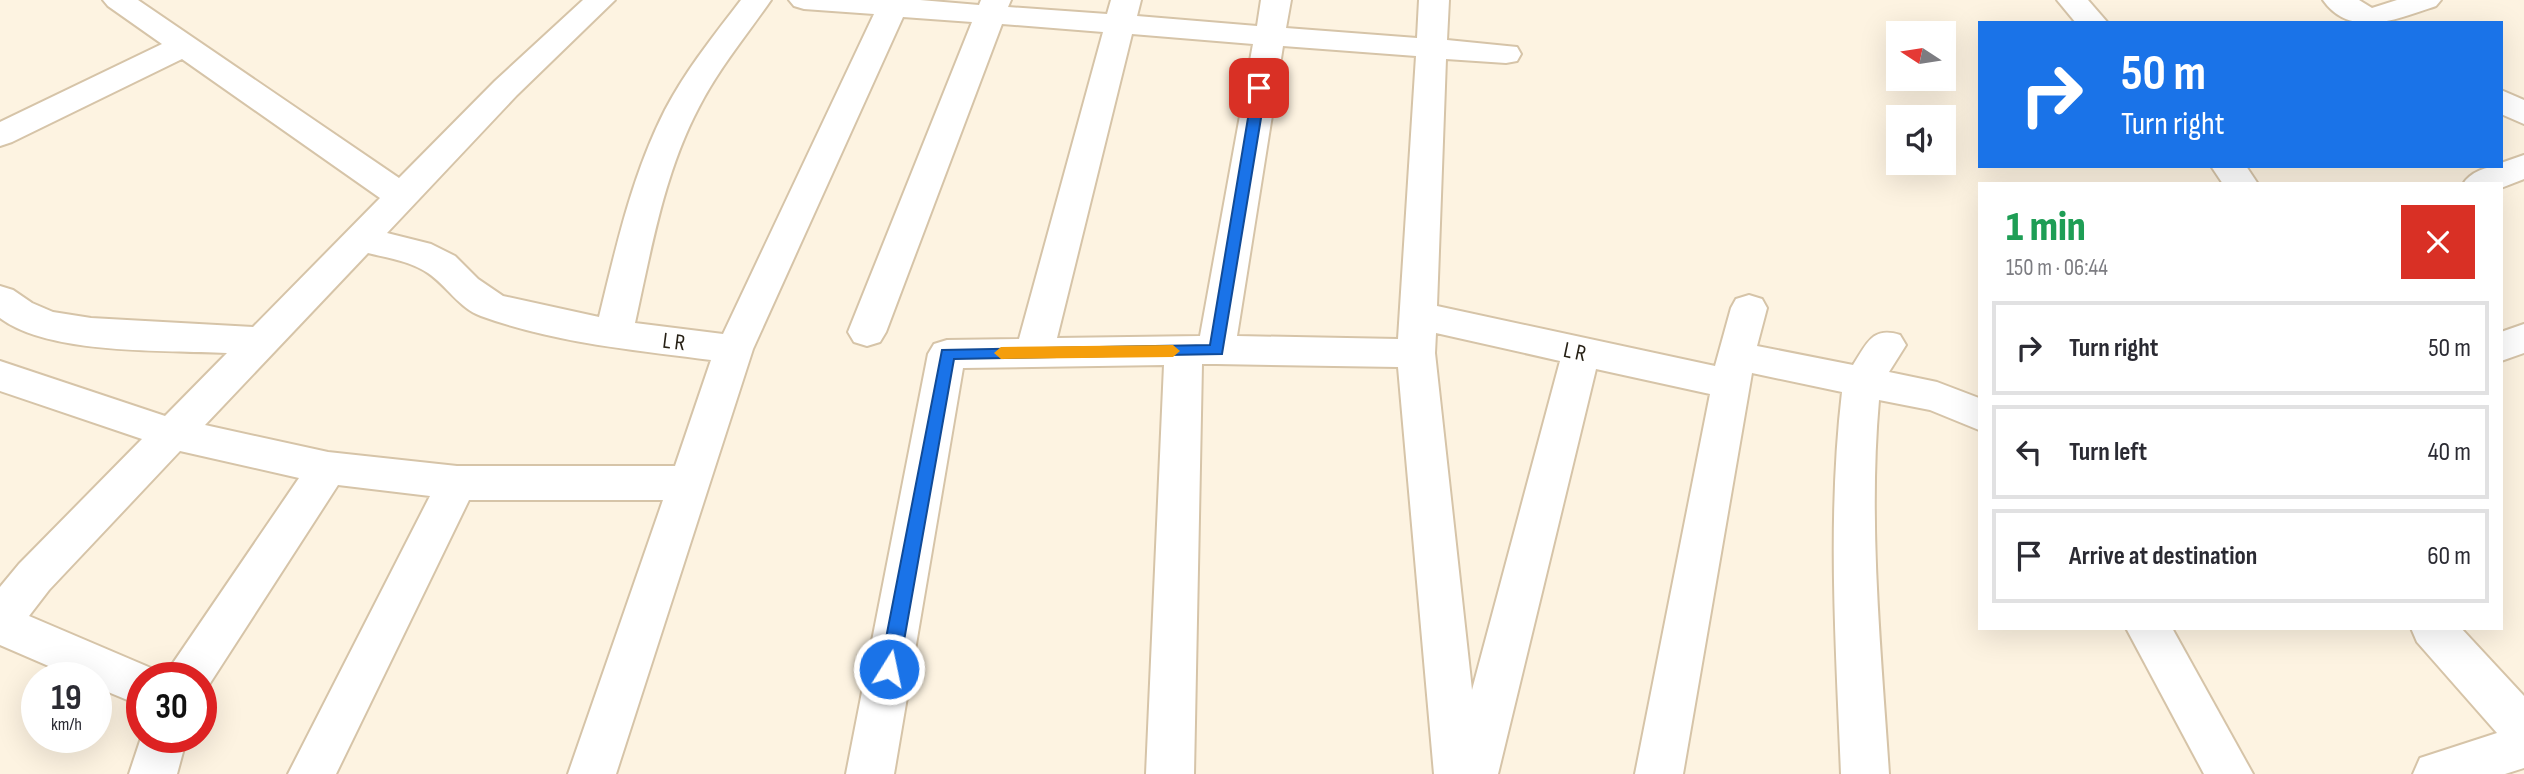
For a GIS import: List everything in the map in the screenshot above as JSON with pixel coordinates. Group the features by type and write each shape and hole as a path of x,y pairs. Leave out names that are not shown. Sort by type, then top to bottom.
{"street":[{"path":"614,334 645,202 671,134 697,80 756,0"},
{"path":"804,0 1123,12 1268,36 1506,54"},
{"path":"1170,774 1200,350 1276,0"},
{"path":"1434,0 1417,334 1458,774"},
{"path":"2338,0 2372,21 2426,0"},
{"path":"0,619 17,572 172,434 506,88 595,1"},
{"path":"592,774 733,349 894,3"},
{"path":"138,4 184,46 402,197"},
{"path":"866,332 993,7"},
{"path":"1034,353 1123,12"},
{"path":"0,135 184,46"},
{"path":"2485,182 2524,166"},
{"name":"L R","path":"361,239 418,253 442,265 465,288 491,306 614,334 733,349"},
{"path":"0,299 19,313 48,325 91,332 261,341"},
{"path":"1659,774 1734,370 1749,308"},
{"name":"L R","path":"870,774 947,354 1200,350 1417,334 1862,382 1937,397 1978,415"},
{"path":"2503,346 2524,338"},
{"path":"1865,774 1854,572 1856,448 1862,382 1887,345"},
{"path":"1474,774 1581,352"},
{"path":"0,376 172,434 328,468 457,483 687,483"},
{"path":"200,662 328,468"},
{"path":"312,774 457,483"},
{"path":"0,624 126,679"},
{"path":"2149,630 2229,774"},
{"path":"2435,630 2524,729"},
{"path":"2437,774 2524,746"},
{"path":"153,774 159,753"}],"slow traffic":[{"path":"1001,353 1173,351"}],"route":[{"path":"889,669 947,354 1216,350 1259,88"}]}
